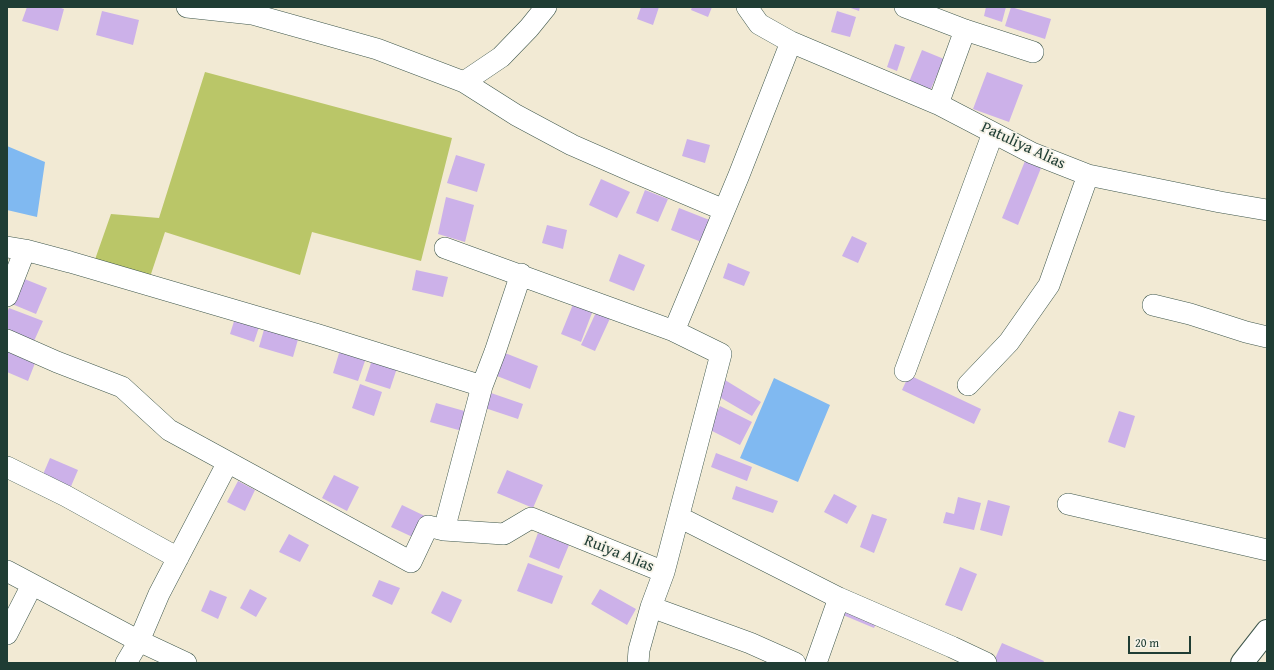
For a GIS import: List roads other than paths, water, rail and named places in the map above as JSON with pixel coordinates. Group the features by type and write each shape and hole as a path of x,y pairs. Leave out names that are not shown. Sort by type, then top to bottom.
{"street":[{"path":"187,7 252,14 377,49 464,82 516,116 572,145 724,210"},
{"path":"464,82 501,57 529,28 546,7"},
{"name":"Patuliya Alias","path":"747,7 759,24 791,42 938,104 1032,153 1088,175 1267,210"},
{"path":"905,7 965,30 1033,52"},
{"path":"938,104 965,30"},
{"path":"674,331 791,42"},
{"path":"905,371 993,133"},
{"path":"968,385 1009,342 1049,285 1088,175"},
{"path":"445,248 674,331 721,354 664,572"},
{"path":"7,296 16,249 70,262 319,335 482,386"},
{"path":"7,340 57,362 122,387 169,430 411,562 428,526 444,530 482,386 495,352 520,274"},
{"path":"1153,305 1190,314 1246,332 1267,337"},
{"path":"126,663 139,641 159,594 228,462"},
{"path":"7,467 66,496 178,558"},
{"path":"1068,504 1267,550"},
{"path":"679,517 839,598 986,663"},
{"name":"Ruiya Alias","path":"444,530 504,534 531,518 664,572 651,607 639,650 638,663"},
{"path":"7,571 139,641 186,663"},
{"path":"7,634 32,585"},
{"path":"816,663 839,598"},
{"path":"651,607 750,643 795,663"},
{"path":"1242,663 1267,631"}],"water":[{"path":"7,146 45,162 37,217 7,210"},
{"path":"774,378 830,405 798,482 740,458"}]}
